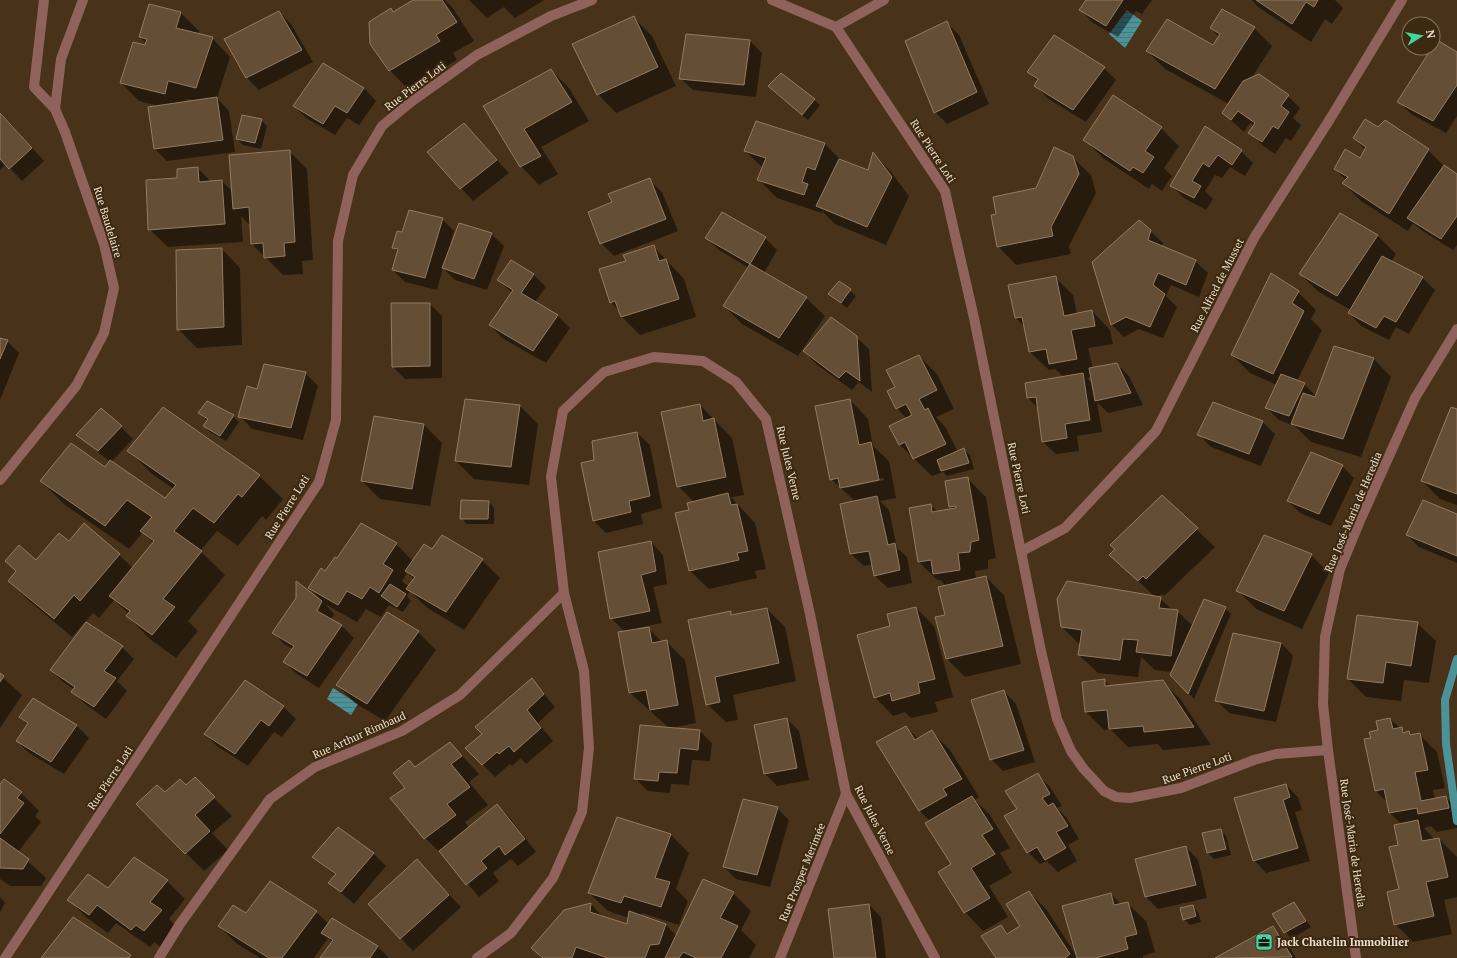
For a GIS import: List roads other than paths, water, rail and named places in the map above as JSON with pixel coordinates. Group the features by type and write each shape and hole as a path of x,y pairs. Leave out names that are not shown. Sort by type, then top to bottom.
{"street":[{"name":"Rue Baudelaire","path":"0,480 76,386 104,333 114,288 104,244 65,132 55,109 34,87 44,0"},
{"path":"55,109 61,59 83,0"},
{"name":"Rue Pierre Loti","path":"5,958 319,482 336,420 338,241 353,175 382,126 410,102 477,55 551,16 592,0"},
{"path":"772,0 836,27 884,0"},
{"name":"Rue Alfred de Musset","path":"1022,551 1065,528 1156,431 1254,238 1330,119 1402,0"},
{"name":"Rue Pierre Loti","path":"836,27 945,191 974,318 1041,651 1057,719 1071,751 1094,781 1104,791 1116,797 1130,798 1144,797 1181,788 1254,760 1276,754 1328,750"},
{"name":"Rue José-Maria de Heredia","path":"1356,958 1323,704 1325,637 1340,568 1414,398 1457,329"},
{"name":"Rue Jules Verne","path":"477,958 511,933 553,878 582,812 589,748 584,671 564,594 551,477 563,411 604,372 654,357 703,362 736,382 766,419 810,614 846,794 935,958"},
{"name":"Rue Arthur Rimbaud","path":"159,958 180,924 270,799 315,767 402,731 460,695 564,594"},
{"name":"Rue Prosper Merimée","path":"780,958 846,794"}],"water":[{"path":"1127,10 1142,21 1125,48 1109,34"},
{"path":"333,688 358,704 351,715 327,699"}],"waterway":[{"path":"1457,659 1445,700 1446,744 1457,821"}],"place":[{"name":"Jack Chatelin Immobilier","path":"1264,942"}]}
